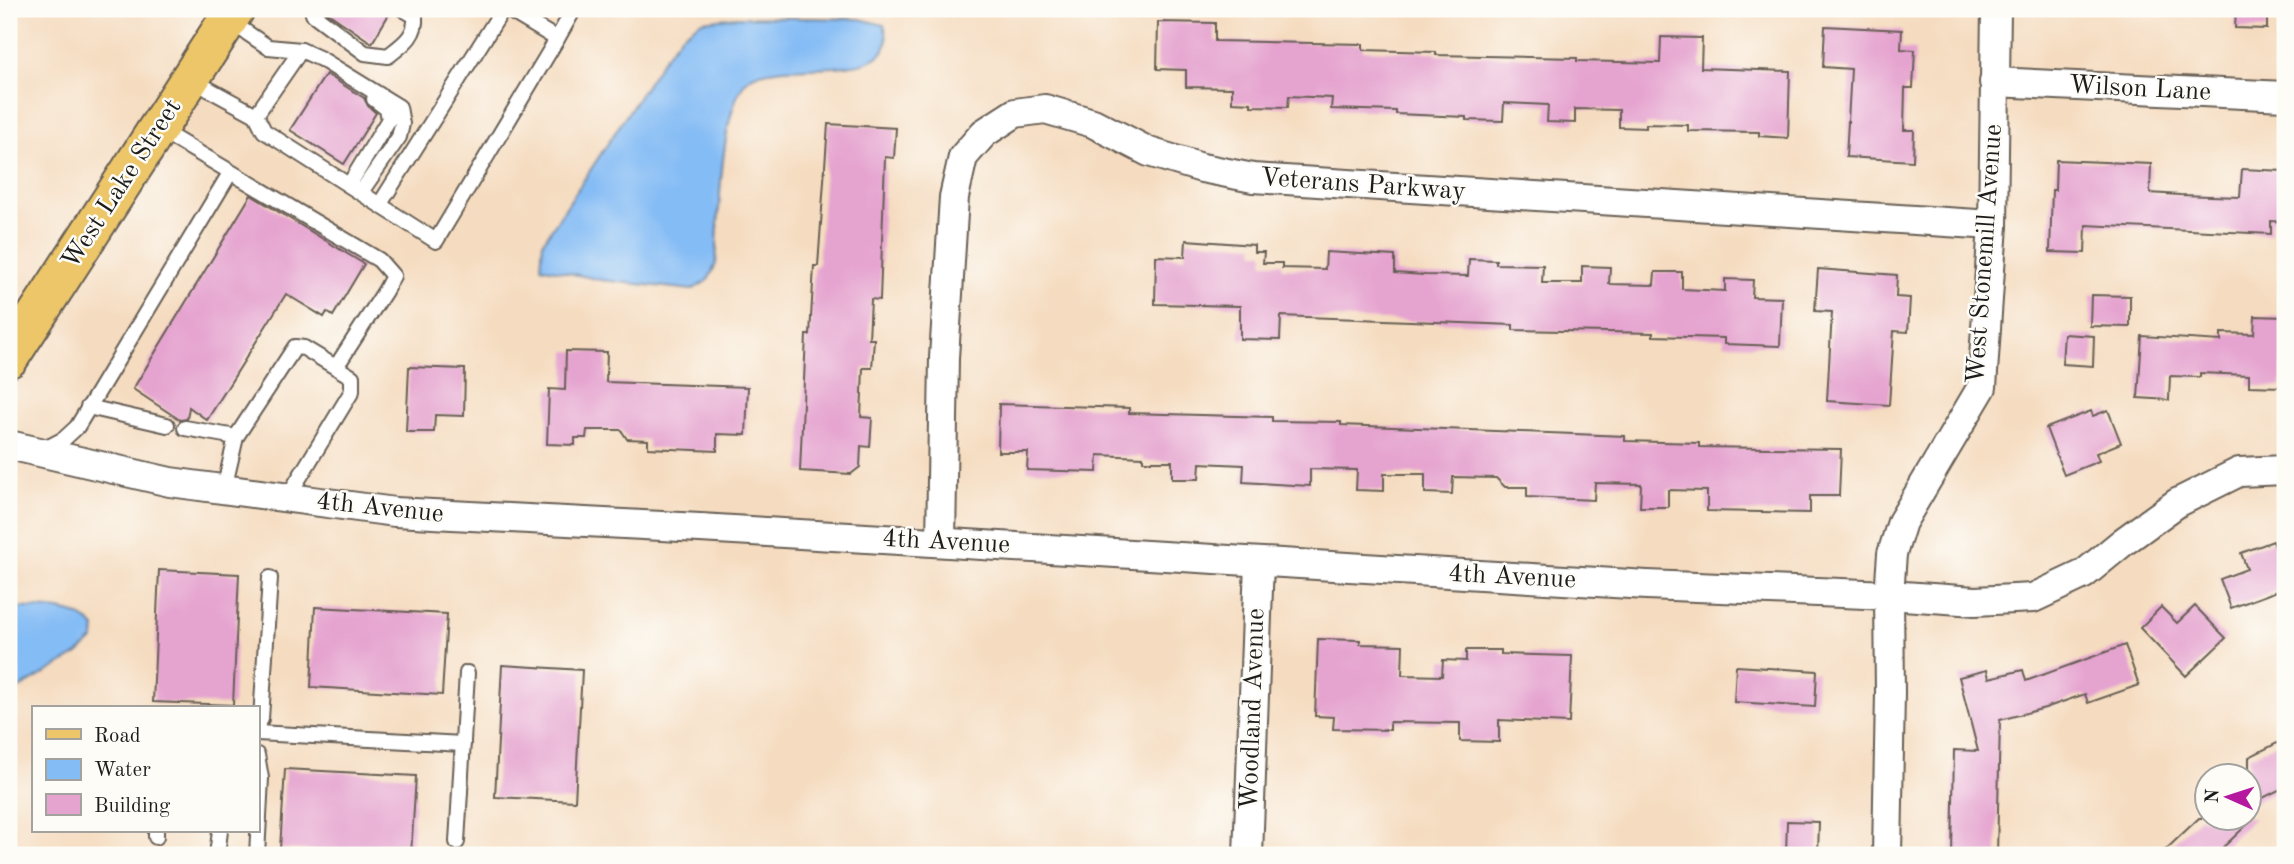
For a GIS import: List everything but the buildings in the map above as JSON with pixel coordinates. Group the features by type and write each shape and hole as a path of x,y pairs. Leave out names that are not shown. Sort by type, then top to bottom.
{"main road":[{"name":"West Lake Street","path":"9,358 232,12"}],"street":[{"name":"West Stonemill Avenue","path":"1887,855 1889,595 1892,554 1902,522 1982,387 1993,225 1996,9"},
{"name":"Wilson Lane","path":"1994,82 2285,96"},
{"name":"Veterans Parkway","path":"941,542 944,358 954,197 963,157 984,133 1015,113 1045,109 1093,123 1149,152 1202,168 1253,178 1993,225"},
{"name":"4th Avenue","path":"9,445 170,482 395,512 1647,585 1975,601 2033,598 2084,574 2123,542 2190,496 2239,472 2285,470"},
{"name":"Woodland Avenue","path":"1248,855 1259,562"}],"lane":[{"path":"312,9 313,14 365,53 388,56 408,41 416,25 415,16 403,9"},
{"path":"380,204 505,9 557,39"},
{"path":"190,79 256,115 264,131 436,241 574,9"},
{"path":"232,12 268,47 300,50 399,107 402,124 399,137 355,189"},
{"path":"256,115 300,50"},
{"path":"158,129 379,260 393,276 336,367"},
{"path":"39,452 64,439 78,427 230,173"},
{"path":"223,489 236,437 295,346 304,348 352,377 352,391 287,498"},
{"path":"88,407 167,425"},
{"path":"185,428 236,437"},
{"path":"259,722 270,578"},
{"path":"457,842 467,673"},
{"path":"259,733 463,744"},
{"path":"259,767 259,817"},
{"path":"217,855 220,832"},
{"path":"257,855 258,832"}],"water":[{"path":"736,17 860,19 884,25 886,44 877,57 860,64 767,71 751,77 740,89 732,109 723,163 716,264 708,280 692,290 601,280 541,267 543,242 666,55 682,35 702,21"},
{"path":"9,607 55,610 77,615 95,627 94,639 78,654 13,692 9,697"}]}
